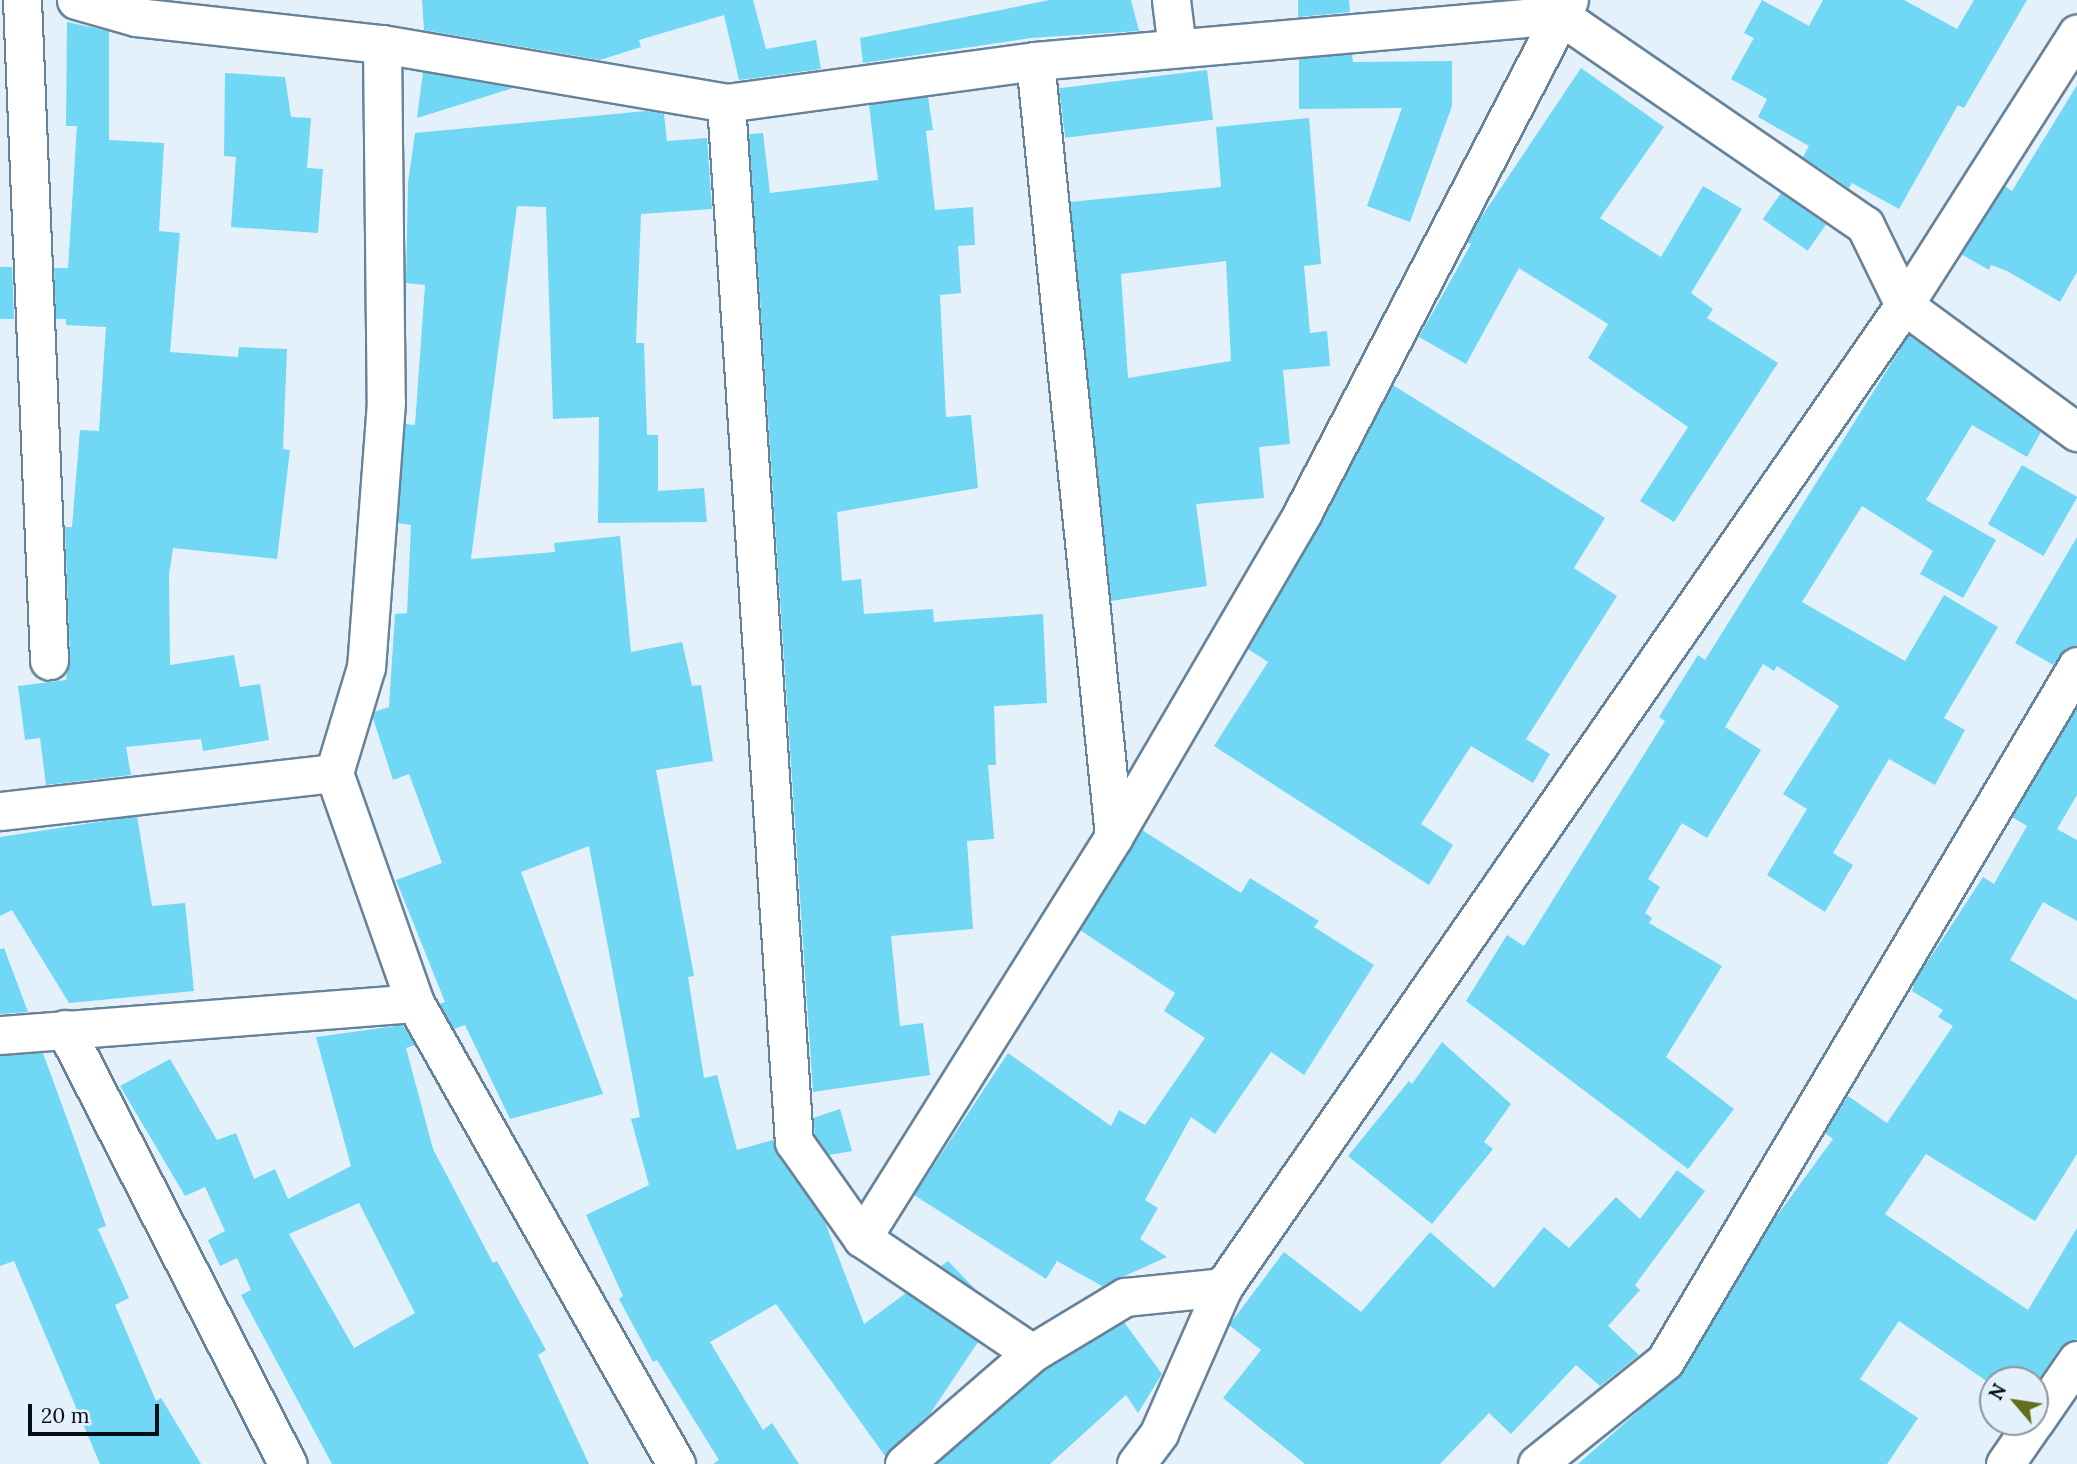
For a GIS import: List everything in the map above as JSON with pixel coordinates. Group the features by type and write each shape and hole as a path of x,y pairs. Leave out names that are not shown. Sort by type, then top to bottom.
{"street":[{"path":"22,0 49,660"},
{"path":"76,0 136,17 382,44 726,103 1035,61 1564,8 1865,225 1904,305 2077,432"},
{"path":"1171,0 1177,48"},
{"path":"862,1238 1114,836 1303,512 1564,8"},
{"path":"1136,1464 1159,1433 1223,1287 1904,305 2077,33"},
{"path":"382,44 385,415 366,667 334,774 415,1003 676,1464"},
{"path":"1035,61 1114,836"},
{"path":"726,103 794,1142 862,1238 1032,1353"},
{"path":"1537,1464 1665,1361 2077,666"},
{"path":"0,811 334,774"},
{"path":"0,1035 415,1003"},
{"path":"65,1029 288,1464"},
{"path":"904,1464 1032,1353 1125,1297 1223,1287"},
{"path":"2049,1401 2077,1360"},
{"path":"2005,1464 2025,1436"}],"building":[{"path":"422,0 753,0 766,49 816,40 821,69 739,80 724,15 639,40 641,47 600,60 424,30"},
{"path":"1050,0 1131,0 1139,31 1031,38 863,63 860,38"},
{"path":"1298,0 1349,0 1350,12 1298,17"},
{"path":"1762,0 1809,26 1823,0 1904,0 1957,29 1974,0 2027,0 1964,108 1958,105 1899,209 1852,183 1849,188 1803,157 1809,146 1758,117 1767,99 1731,79 1754,38 1744,33"},
{"path":"67,22 109,31 109,140 164,143 159,231 180,233 170,352 238,357 239,347 287,349 283,449 290,450 277,559 173,548 169,575 170,665 234,655 240,687 260,684 269,740 203,751 201,739 126,747 131,775 46,785 40,738 25,740 18,686 66,680 70,659 65,527 72,527 80,430 99,431 106,327 66,325 66,319 56,319 54,268 68,268 77,126 66,126"},
{"path":"1352,54 1353,62 1452,61 1452,106 1410,222 1367,206 1402,108 1299,109 1299,59"},
{"path":"1581,68 1664,127 1600,218 1661,257 1703,186 1742,209 1691,293 1713,309 1707,318 1778,363 1674,522 1640,501 1688,427 1588,358 1608,324 1519,268 1466,364 1419,337 1471,244 1467,242 1476,225"},
{"path":"1207,70 1213,120 1065,138 1059,88"},
{"path":"423,72 513,88 417,118"},
{"path":"225,73 285,77 291,117 311,118 307,168 323,169 318,233 231,227 236,157 224,156"},
{"path":"2077,85 2077,272 2060,302 2007,271 1991,265 1989,270 1961,254 2005,186 2012,191"},
{"path":"928,97 933,130 926,131 935,210 973,207 975,245 958,246 961,293 940,295 946,417 971,415 978,488 837,512 842,581 861,579 864,614 933,609 934,622 1043,614 1047,703 994,706 996,765 988,765 994,839 967,841 973,929 891,936 900,1026 923,1023 930,1075 813,1092 749,134 763,133 770,193 878,180 869,105"},
{"path":"646,111 664,114 667,141 707,138 712,209 641,214 636,343 644,343 647,435 658,435 658,491 704,488 707,522 598,523 599,417 553,419 546,207 517,206 471,559 555,552 554,543 620,536 631,652 682,642 692,686 701,685 713,761 656,770 694,976 688,977 704,1078 717,1075 737,1150 773,1140 777,1154 825,1222 864,1324 906,1293 978,1342 930,1414 885,1456 776,1304 710,1342 763,1430 772,1423 799,1464 713,1464 719,1460 657,1360 653,1362 619,1299 623,1296 586,1215 649,1185 631,1119 640,1117 589,846 521,872 603,1094 510,1119 465,1025 454,1029 439,1004 445,1002 396,880 442,863 409,774 393,780 373,718 374,712 389,707 395,614 407,613 411,525 398,523 405,424 415,425 425,285 406,283 408,183 415,133"},
{"path":"1309,118 1321,264 1304,266 1310,333 1327,331 1330,366 1283,370 1290,444 1259,447 1264,498 1196,504 1207,586 1111,601 1070,202 1221,187 1216,127","holes":["1226,261 1231,361 1128,378 1121,274"]},
{"path":"1781,193 1826,225 1808,251 1763,219"},
{"path":"0,267 12,267 14,319 0,319"},
{"path":"1909,335 2041,432 2027,457 1972,425 1926,500 1996,540 1963,598 1920,574 1933,551 1862,506 1802,602 1905,661 1944,595 1998,627 1944,718 1965,730 1935,785 1889,759 1833,853 1853,865 1825,912 1767,875 1807,809 1783,794 1839,706 1777,666 1774,671 1763,664 1725,727 1761,750 1707,838 1682,823 1648,879 1660,887 1645,913 1652,918 1649,923 1722,966 1666,1057 1734,1109 1688,1169 1466,1001 1507,935 1524,946 1665,721 1659,717 1698,655 1705,660"},
{"path":"1393,385 1605,518 1574,568 1617,596 1526,739 1550,754 1533,783 1471,746 1421,824 1453,845 1429,885 1214,746 1268,662 1248,649 1321,523"},
{"path":"2022,465 2077,497 2043,556 1988,524"},
{"path":"2077,537 2077,645 2066,648 2053,665 2015,643"},
{"path":"2077,707 2077,795 2057,829 2077,840 2077,921 2043,902 2010,960 2077,1000 2077,1154 2035,1221 1926,1154 1885,1214 2028,1310 2077,1228 2077,1339 2060,1348 2048,1366 1979,1366 1979,1376 1899,1321 1860,1379 1918,1418 1887,1464 1578,1464 1683,1372 1768,1228 1833,1139 1825,1133 1848,1096 1887,1123 1953,1026 1938,1017 1943,1010 1912,991 1915,981 1983,877 1994,884 2027,826 2012,817"},
{"path":"137,816 152,906 185,903 194,991 69,1003 12,910 0,916 0,837"},
{"path":"1142,830 1241,893 1250,878 1319,921 1314,927 1374,965 1304,1075 1271,1052 1215,1134 1191,1117 1145,1200 1158,1208 1140,1239 1167,1257 1102,1286 1057,1261 1046,1279 914,1195 1008,1053 1111,1126 1119,1110 1145,1125 1205,1038 1164,1011 1175,993 1080,930"},
{"path":"4,948 28,1012 0,1014 0,949"},
{"path":"403,1025 415,1045 406,1048 433,1149 493,1263 497,1261 546,1350 538,1355 589,1464 332,1464 241,1295 251,1290 237,1258 220,1266 208,1240 225,1231 205,1187 185,1196 120,1086 170,1059 217,1140 236,1133 254,1179 275,1169 288,1199 351,1166 316,1037","holes":["359,1203 415,1313 354,1348 289,1234"]},
{"path":"1442,1042 1511,1104 1484,1142 1493,1149 1432,1224 1348,1156 1409,1081 1412,1084"},
{"path":"43,1053 106,1226 98,1229 129,1298 115,1305 156,1401 161,1398 201,1464 100,1464 14,1261 0,1266 0,1056"},
{"path":"840,1109 852,1151 829,1155 815,1135 813,1118"},
{"path":"1677,1170 1705,1191 1635,1285 1640,1290 1608,1326 1639,1355 1600,1386 1576,1365 1511,1434 1489,1413 1440,1464 1305,1464 1223,1398 1261,1350 1229,1325 1284,1252 1361,1312 1430,1232 1494,1288 1544,1227 1569,1248 1616,1197 1640,1219"},
{"path":"948,1261 976,1290 941,1266"},
{"path":"1124,1322 1162,1374 1138,1413 1126,1395 1050,1464 936,1464 1044,1370"}]}
